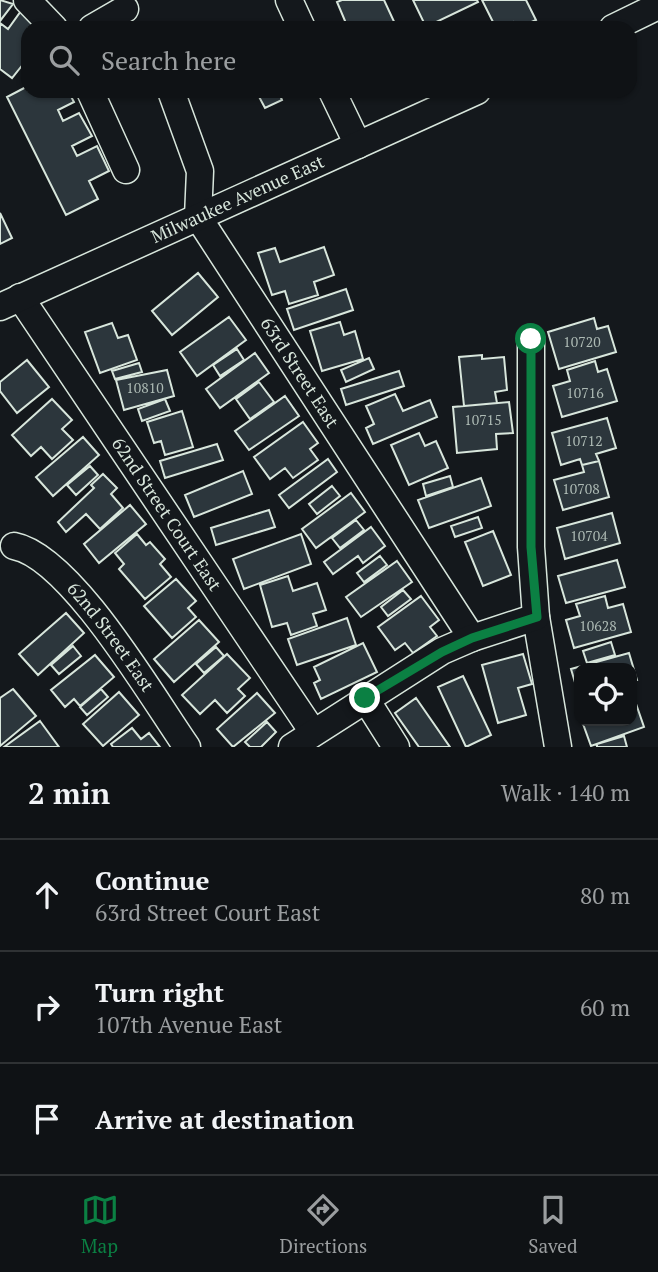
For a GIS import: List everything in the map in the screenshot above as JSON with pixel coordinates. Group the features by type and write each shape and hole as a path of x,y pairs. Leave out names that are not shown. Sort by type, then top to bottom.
{"street":[{"path":"27,0 47,21"},
{"path":"289,0 299,21"},
{"path":"107,21 127,12"},
{"path":"93,98 125,170"},
{"path":"174,98 200,171 198,217"},
{"path":"335,98 358,145"},
{"name":"Milwaukee Avenue East","path":"10,302 462,98"},
{"name":"63rd Street East","path":"198,217 472,638"},
{"name":"62nd Street Court East","path":"10,302 303,740"},
{"path":"531,339 531,547 537,617 558,747"},
{"name":"62nd Street East","path":"14,546 27,549 44,559 76,589 187,747"},
{"path":"303,740 365,698 442,652 472,638 537,617"},
{"path":"365,698 396,747"}],"building":[{"path":"0,0 13,4 0,21"},
{"path":"384,0 394,21 345,21 337,2"},
{"path":"413,0 478,2 438,21 423,21"},
{"path":"482,0 526,0 536,20 534,21 492,21"},
{"path":"21,11 33,21 21,21 21,67 12,78 0,69 0,23 8,29"},
{"path":"21,90 21,98 72,98 74,102 58,110 63,121 79,113 92,136 72,146 77,156 97,146 109,171 89,181 98,199 66,215 7,97"},
{"path":"260,98 281,98 282,100 265,108"},
{"path":"0,213 12,238 0,244"},
{"path":"324,247 334,275 314,282 318,295 289,304 285,291 272,295 258,253 275,248 280,262"},
{"path":"198,273 218,297 172,335 152,311"},
{"path":"346,289 353,310 294,330 287,309"},
{"path":"229,317 246,340 197,376 180,352"},
{"path":"594,318 597,329 608,326 616,352 559,369 548,332"},
{"path":"340,322 344,335 355,331 363,359 322,371 310,331"},
{"path":"112,323 118,338 128,335 137,360 100,373 85,332"},
{"path":"237,349 244,360 220,376 213,365"},
{"path":"255,353 269,373 220,408 206,389"},
{"path":"482,355 482,359 504,357 507,390 495,392 497,403 464,406 459,357"},
{"path":"369,358 374,369 346,382 341,370"},
{"path":"27,360 49,387 17,413 0,391 0,382"},
{"path":"595,361 598,372 607,369 617,401 562,417 553,386 570,381 567,370"},
{"path":"139,363 142,372 115,379 112,371"},
{"path":"167,370 174,396 124,410 116,380"},
{"path":"399,371 404,386 346,405 341,389"},
{"path":"259,382 274,402 250,419 236,399"},
{"path":"395,394 403,411 430,400 437,417 373,444 366,428 374,424 366,406"},
{"path":"285,396 299,416 249,450 235,431"},
{"path":"52,399 72,420 62,429 73,440 52,459 41,447 31,456 12,435"},
{"path":"165,399 170,411 142,421 138,409"},
{"path":"509,402 513,433 496,434 497,449 457,453 453,407"},
{"path":"182,411 193,447 165,455 161,441 154,443 147,422"},
{"path":"607,418 616,448 596,454 599,461 582,465 580,459 561,465 552,433"},
{"path":"303,422 318,443 310,449 318,460 293,478 285,468 270,479 254,457"},
{"path":"419,433 425,446 436,441 448,468 409,485 391,445"},
{"path":"83,437 99,455 53,496 36,477"},
{"path":"217,444 223,460 165,478 160,461"},
{"path":"328,459 337,472 289,508 279,495"},
{"path":"599,461 609,497 563,510 554,480 584,472 582,465"},
{"path":"90,466 98,475 76,495 67,485"},
{"path":"243,471 252,494 194,517 185,495"},
{"path":"103,474 117,488 111,494 123,508 100,529 86,514 66,532 58,522 94,488 91,485"},
{"path":"450,476 453,487 426,496 423,484"},
{"path":"481,478 491,506 429,528 418,500"},
{"path":"332,486 340,496 317,514 309,504"},
{"path":"351,493 365,512 316,548 302,529"},
{"path":"130,505 146,524 99,563 84,544"},
{"path":"269,510 275,527 216,545 211,528"},
{"path":"612,513 620,543 565,559 557,528"},
{"path":"478,517 482,528 455,537 451,526"},
{"path":"356,520 364,530 340,548 332,538"},
{"path":"371,527 385,546 363,563 358,556 333,574 324,562"},
{"path":"493,531 511,575 483,586 465,542"},
{"path":"137,534 146,545 150,542 165,559 160,564 171,577 145,599 119,569 124,564 115,553"},
{"path":"301,534 311,564 244,589 233,559"},
{"path":"380,556 387,565 364,582 357,573"},
{"path":"617,560 625,587 566,603 558,576"},
{"path":"397,561 412,582 361,617 346,597"},
{"path":"288,576 293,591 317,583 326,610 313,614 317,626 291,635 287,623 272,627 260,585"},
{"path":"176,579 196,601 188,608 196,617 172,638 144,606"},
{"path":"403,590 411,599 388,616 381,607"},
{"path":"421,596 439,620 430,627 437,636 413,653 405,643 395,650 378,627"},
{"path":"605,596 608,608 623,604 631,632 574,648 566,620 580,616 576,604"},
{"path":"66,613 84,633 38,675 19,654"},
{"path":"347,618 356,645 297,665 288,639"},
{"path":"199,620 219,642 174,682 154,659"},
{"path":"611,642 615,655 587,663 583,651"},
{"path":"363,643 377,672 321,699 314,683 320,680 314,667"},
{"path":"73,646 81,656 59,674 51,665"},
{"path":"216,647 224,656 204,673 196,664"},
{"path":"629,653 632,663 593,663"},
{"path":"227,654 250,678 238,689 245,696 227,713 215,700 200,714 182,695"},
{"path":"523,654 532,684 518,688 526,715 498,723 482,665"},
{"path":"95,655 114,677 80,706 74,699 65,707 51,690"},
{"path":"463,676 491,735 466,747 438,687"},
{"path":"13,689 36,716 0,746 0,698"},
{"path":"101,689 108,697 87,715 80,707"},
{"path":"119,692 139,715 103,746 83,724"},
{"path":"257,693 275,713 233,747 217,729"},
{"path":"416,698 450,747 419,747 395,713"},
{"path":"637,707 644,727 591,746 584,726 637,726"},
{"path":"40,721 59,747 4,747"},
{"path":"267,722 276,732 261,747 250,747 245,742"},
{"path":"132,728 141,739 149,733 160,747 113,747 111,744"},
{"path":"624,736 627,747 597,747 597,744"}],"route":[{"path":"365,698 442,652 472,638 537,617 531,547 531,339"}]}
